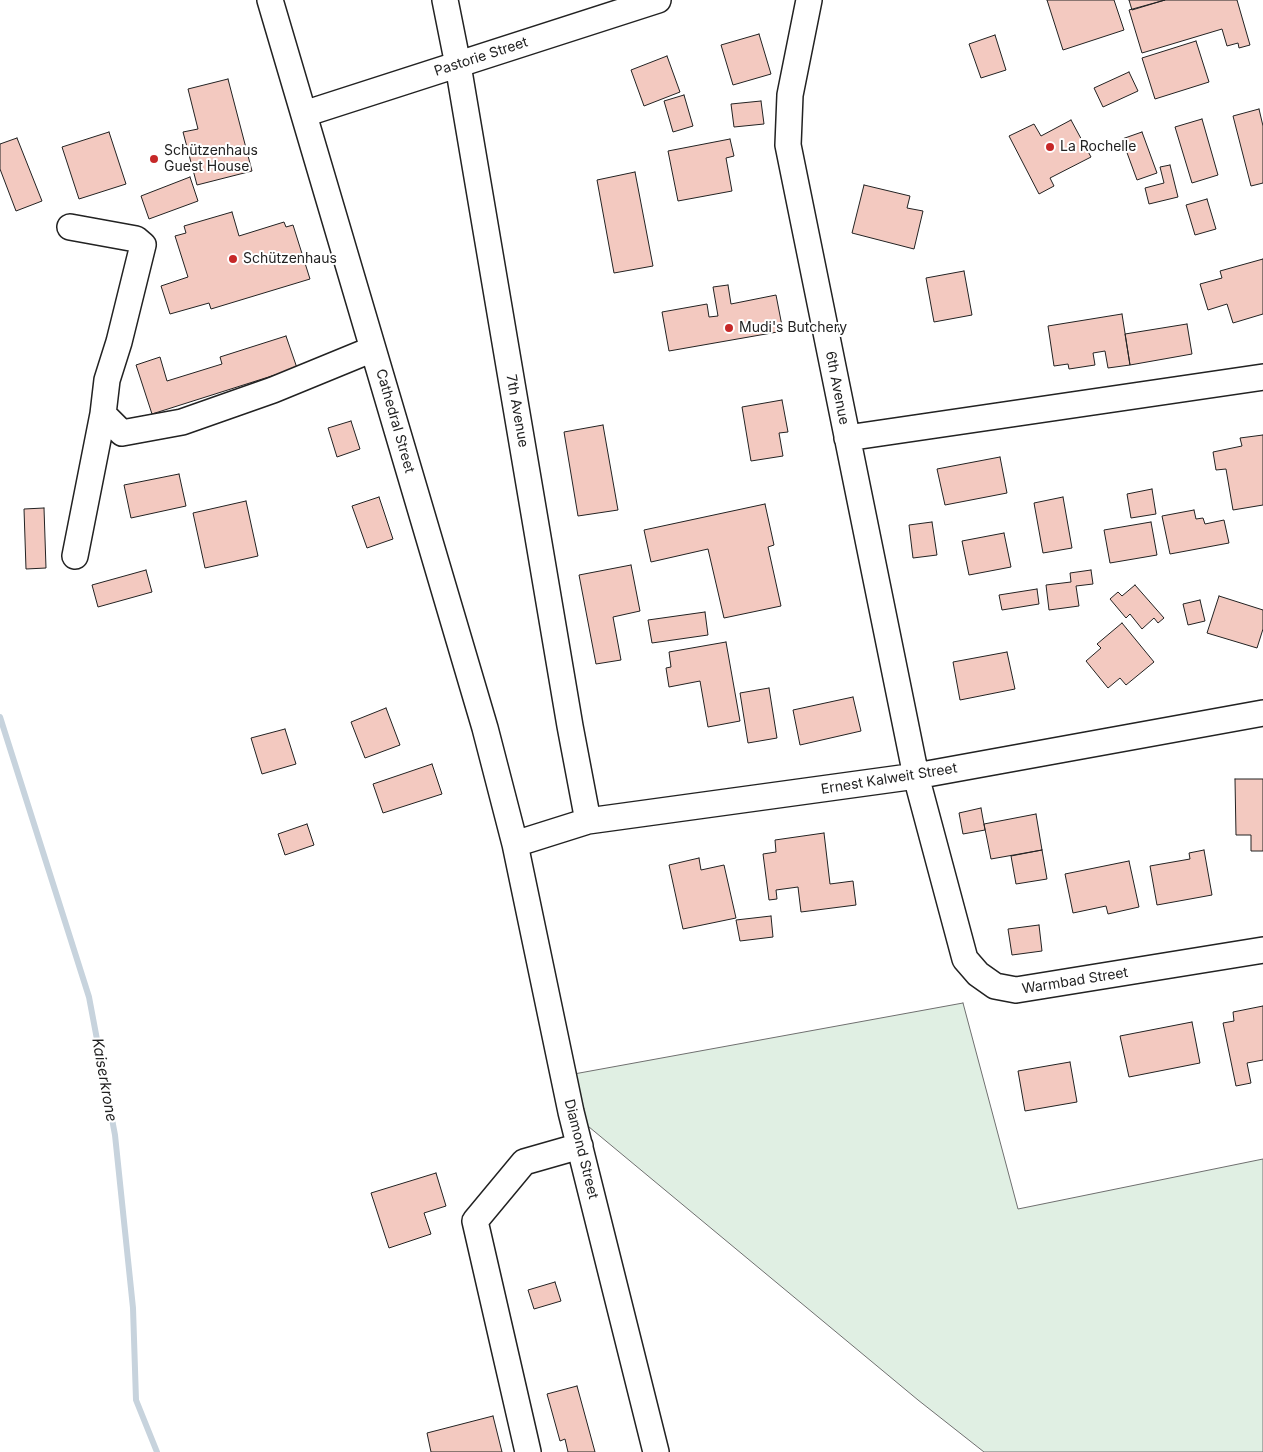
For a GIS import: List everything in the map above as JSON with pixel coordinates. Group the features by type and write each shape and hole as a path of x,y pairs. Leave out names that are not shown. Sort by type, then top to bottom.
{"street":[{"name":"Cathedral Street","path":"270,0 485,728 515,844"},
{"name":"7th Avenue","path":"445,0 458,65 570,726 588,821"},
{"name":"Pastorie Street","path":"304,114 658,0"},
{"name":"6th Avenue","path":"809,0 790,95 788,145 916,776"},
{"path":"70,227 136,239 143,245 134,288 107,380 104,414 75,556"},
{"path":"104,414 122,433 182,422 273,390 373,349"},
{"path":"847,438 1263,377"},
{"name":"Ernest Kalweit Street","path":"515,844 588,821 916,776 1263,713"},
{"name":"Warmbad Street","path":"916,776 965,959 978,974 995,986 1016,990 1263,950"},
{"name":"Diamond Street","path":"515,844 563,1076 656,1452"},
{"path":"528,1452 474,1221 524,1162 580,1146"}],"green space":[{"path":"963,1003 1018,1209 1263,1159 1263,1452 984,1452 918,1400 571,1112 563,1076"}],"building":[{"path":"1047,0 1114,0 1124,30 1063,50"},
{"path":"1129,0 1165,0 1132,10"},
{"path":"1165,0 1237,0 1250,45 1239,48 1238,43 1227,46 1222,29 1142,53 1129,10"},
{"path":"759,34 771,74 733,85 721,45"},
{"path":"995,35 1006,70 981,78 969,44"},
{"path":"1196,41 1209,82 1155,99 1142,58"},
{"path":"667,56 680,92 644,106 631,70"},
{"path":"1129,72 1138,91 1103,107 1094,88"},
{"path":"228,79 252,171 197,185 183,132 198,129 188,89"},
{"path":"684,95 693,126 673,132 664,101"},
{"path":"761,101 764,124 734,127 731,104"},
{"path":"1259,109 1263,126 1263,183 1251,186 1233,116"},
{"path":"1202,119 1218,175 1192,183 1175,127"},
{"name":"La Rochelle","path":"1071,120 1091,157 1050,178 1054,186 1039,194 1009,136 1034,124 1041,136"},
{"path":"109,132 126,184 79,199 62,147"},
{"path":"1142,132 1157,173 1137,180 1122,139"},
{"path":"17,138 42,201 16,211 0,169 0,144"},
{"path":"730,139 734,156 726,158 732,191 678,201 668,151"},
{"path":"1170,165 1178,197 1149,204 1145,188 1164,183 1160,167"},
{"path":"635,172 653,266 614,273 597,180"},
{"path":"190,177 198,201 149,219 141,196"},
{"path":"864,185 910,196 907,208 923,211 914,249 852,233"},
{"path":"1207,199 1216,229 1195,235 1186,205"},
{"path":"232,212 239,236 284,222 286,227 293,225 310,279 211,309 209,303 170,314 161,286 188,277 175,236 186,233 184,226"},
{"path":"1263,259 1263,314 1233,323 1227,304 1208,310 1200,284 1222,278 1220,271"},
{"path":"964,271 972,315 934,322 926,278"},
{"path":"728,285 731,304 776,295 783,331 669,351 662,312 707,304 709,317 718,316 713,287"},
{"path":"1122,314 1130,365 1108,368 1105,351 1093,353 1095,365 1069,369 1068,364 1054,366 1048,326"},
{"path":"1187,324 1192,354 1130,365 1125,334"},
{"path":"286,336 297,368 152,414 136,365 160,357 167,381 222,364 220,357"},
{"path":"782,400 788,432 779,433 783,456 751,461 742,407"},
{"path":"351,421 360,449 337,457 328,428"},
{"path":"603,425 618,510 578,516 564,432"},
{"path":"1263,435 1263,505 1233,510 1226,469 1216,470 1213,452 1242,446 1240,438"},
{"path":"1000,457 1007,493 945,505 937,469"},
{"path":"179,474 186,506 131,518 124,485"},
{"path":"1152,489 1156,514 1131,518 1127,494"},
{"path":"379,497 393,539 367,548 352,506"},
{"path":"1063,497 1072,548 1043,553 1034,503"},
{"path":"246,501 258,556 205,568 193,513"},
{"path":"765,504 774,545 768,547 781,606 724,618 708,549 651,562 644,530"},
{"path":"44,508 46,568 26,569 24,509"},
{"path":"1194,510 1196,519 1203,518 1205,524 1224,520 1229,543 1170,554 1162,516"},
{"path":"932,522 937,555 913,558 909,525"},
{"path":"1151,522 1157,555 1110,563 1104,530"},
{"path":"1004,533 1011,567 969,575 962,541"},
{"path":"631,565 640,611 613,617 621,660 596,664 579,575"},
{"path":"146,570 152,592 98,607 92,585"},
{"path":"1091,570 1093,584 1076,586 1079,606 1049,610 1046,585 1071,582 1070,573"},
{"path":"1135,585 1164,618 1158,623 1154,618 1142,629 1130,614 1126,618 1110,599 1118,592 1122,596"},
{"path":"1037,589 1039,604 1002,610 999,595"},
{"path":"1219,596 1263,610 1263,629 1257,648 1207,633"},
{"path":"1200,600 1205,621 1188,625 1183,604"},
{"path":"705,612 708,635 652,643 648,620"},
{"path":"1122,623 1154,662 1126,685 1120,678 1108,688 1086,661 1101,648 1097,644"},
{"path":"726,642 740,721 708,727 700,681 669,687 666,668 671,667 669,652"},
{"path":"1007,652 1015,689 960,700 953,662"},
{"path":"769,688 777,738 748,743 740,693"},
{"path":"853,697 861,731 800,745 793,710"},
{"path":"386,708 400,745 365,758 351,722"},
{"path":"285,729 296,764 262,774 251,738"},
{"path":"432,764 442,794 383,813 373,784"},
{"path":"1235,779 1263,779 1263,851 1251,851 1251,835 1236,835"},
{"path":"981,808 985,830 963,834 959,813"},
{"path":"1036,814 1042,850 991,859 984,824"},
{"path":"307,824 314,845 285,855 278,834"},
{"path":"824,833 830,884 853,881 856,905 801,912 798,887 776,890 777,899 769,900 763,854 776,852 775,840"},
{"path":"1042,850 1047,879 1016,884 1011,856"},
{"path":"1204,850 1212,895 1157,905 1150,866 1190,859 1189,853"},
{"path":"699,858 701,870 724,865 736,918 683,929 669,865"},
{"path":"1129,861 1139,907 1108,914 1106,906 1073,913 1065,874"},
{"path":"771,916 773,937 740,941 736,920"},
{"path":"1039,925 1042,951 1012,955 1008,929"},
{"path":"1263,1006 1263,1060 1247,1063 1251,1083 1236,1086 1223,1023 1234,1021 1233,1012"},
{"path":"1192,1022 1200,1063 1129,1077 1120,1036"},
{"path":"1070,1062 1077,1102 1025,1111 1018,1071"},
{"path":"436,1173 446,1206 424,1213 431,1234 389,1248 371,1193"},
{"path":"555,1282 561,1301 534,1309 528,1290"},
{"path":"577,1386 595,1452 568,1452 565,1439 560,1441 547,1394"},
{"path":"493,1416 502,1452 431,1452 427,1433"}],"waterway":[{"name":"Kaiserkrone","path":"0,717 89,997 115,1135 133,1308 136,1400 157,1452"}],"place":[{"name":"La Rochelle","path":"1050,147"},
{"name":"Schützenhaus Guest House","path":"154,159"},
{"name":"Schützenhaus","path":"233,259"},
{"name":"Mudi's Butchery","path":"729,328"}]}
